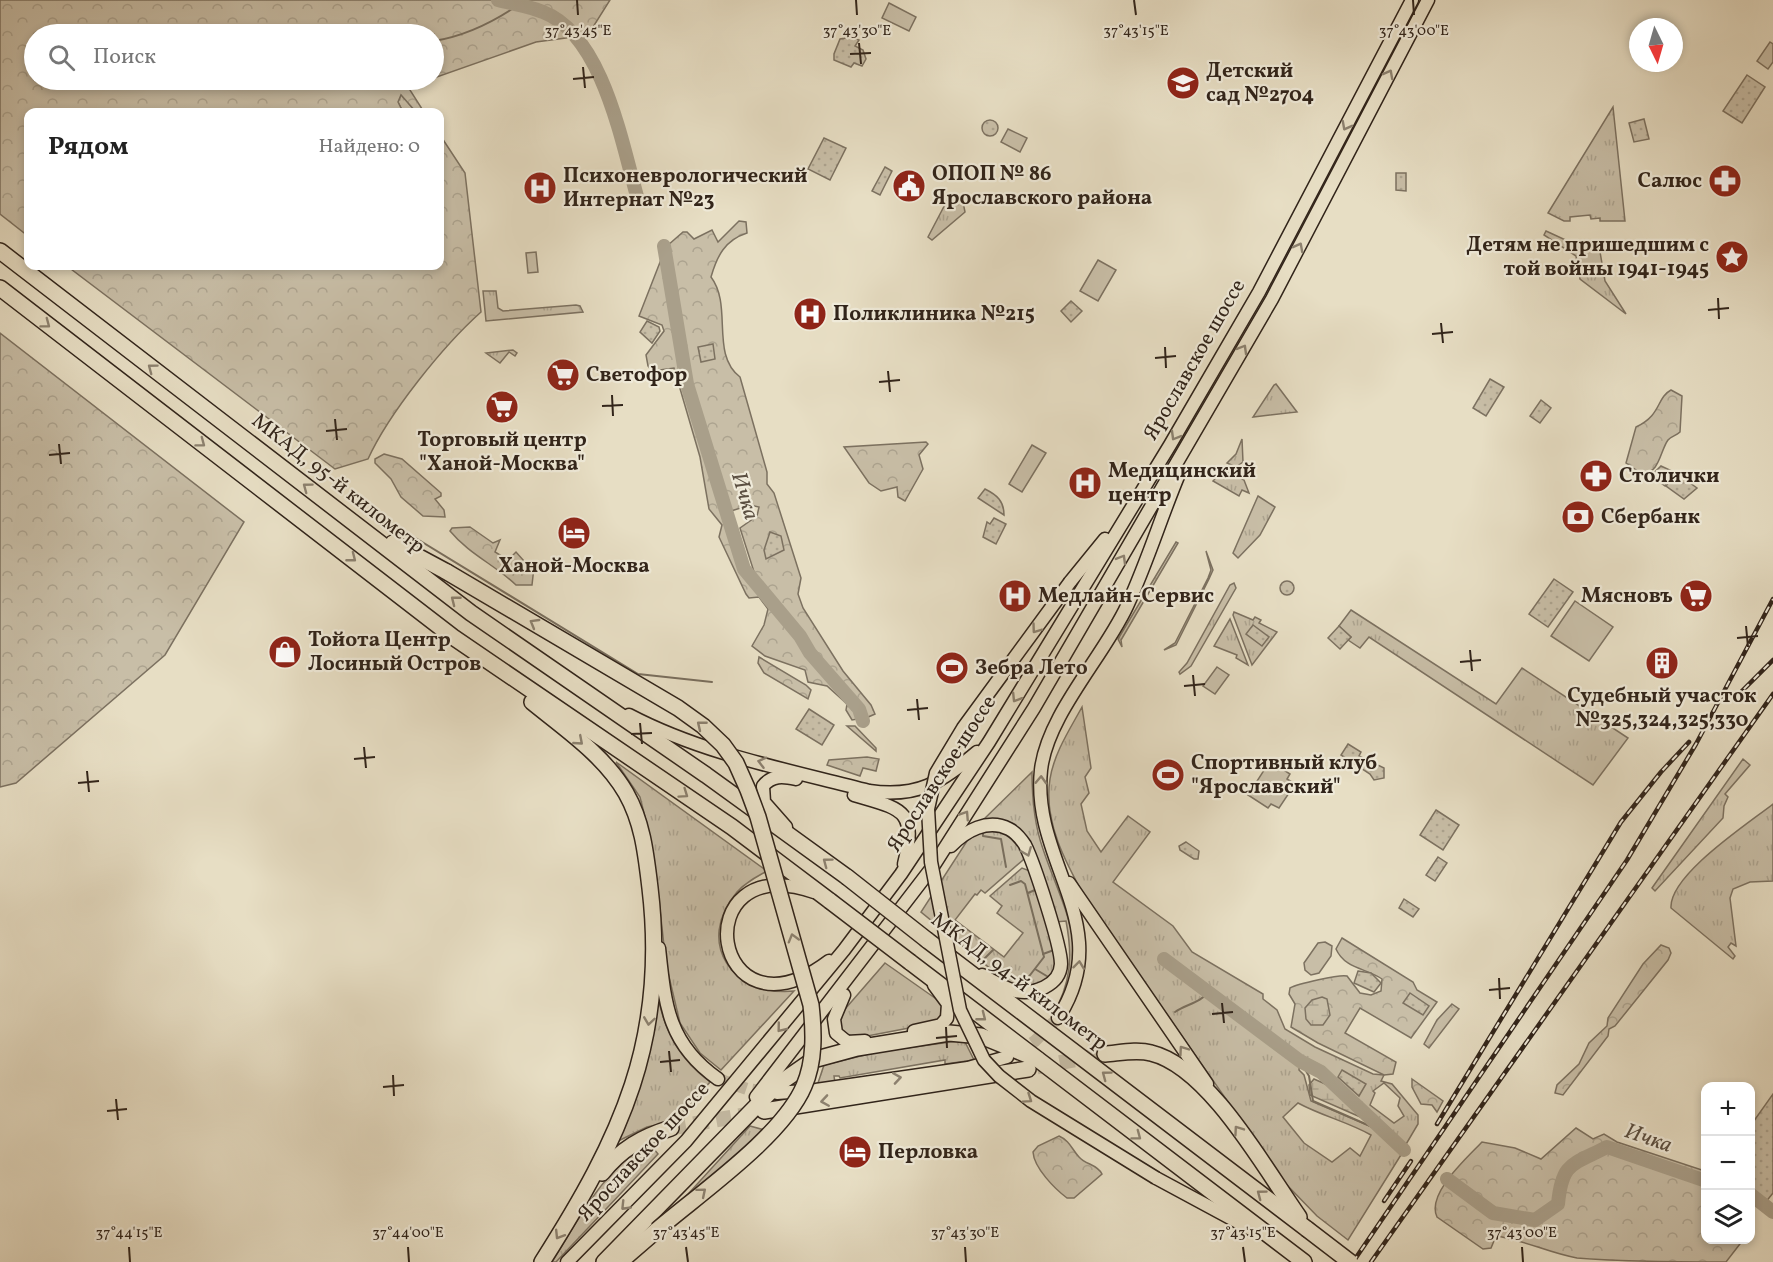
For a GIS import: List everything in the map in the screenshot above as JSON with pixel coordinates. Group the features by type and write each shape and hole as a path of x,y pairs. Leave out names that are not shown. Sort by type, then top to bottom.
{"highway":[{"name":"МКАД, 95-й километр","path":"0,251 24,269"},
{"name":"МКАД, 95-й километр","path":"25,270 471,613 657,742"},
{"path":"0,288 453,637 579,740 613,774 626,792 642,829 652,899 654,969 649,1028 622,1117 576,1208"},
{"path":"354,522 447,572 678,708 703,726 736,763 758,817 811,1005 813,1028 810,1069 804,1086 781,1122 620,1262"},
{"path":"453,637 732,827 915,965 1033,1064 1304,1262"},
{"name":"МКАД, 94-й километр","path":"657,742 847,877 1350,1262"},
{"path":"703,1160 777,1085 796,1070 832,1054 949,1033 981,1036 1033,1064"},
{"path":"1105,1054 1150,1052 1188,1071 1216,1099 1307,1229"},
{"path":"764,1111 1033,1064"},
{"path":"542,1262 576,1208 610,1163 638,1141 671,1128"},
{"name":"Ярославское шоссе","path":"604,1262 703,1160"}],"main road":[{"name":"Ярославское шоссе","path":"567,1262 686,1141 844,950 901,874 989,742 1133,506 1259,292 1412,0"},
{"name":"Ярославское шоссе","path":"703,1160 780,1070 934,865 1040,698 1272,299 1428,0"},
{"path":"1058,1018 1075,989 1081,953 1075,915 1048,839 1040,792 1042,760 1051,735 1127,607 1197,431"},
{"path":"1133,506 1071,582 963,728 936,773 928,809 931,862 960,1010 984,1060 999,1076 1031,1101 1156,1178 1290,1251"},
{"path":"586,693 639,721 695,743 887,794 919,790 937,783 989,742"},
{"path":"806,847 764,802 763,786 776,776 788,777 889,805 900,812 908,820 910,830 901,874"},
{"path":"934,865 962,834 978,827 1001,826 1010,829 1024,844 1055,935 1061,965 1054,981 1046,987 1036,991 1014,991 992,981 942,950"},
{"path":"1056,858 1070,885 1216,1099"},
{"path":"825,898 795,886 775,883 758,887 744,895 734,907 729,921 728,936 733,958 745,975 758,982 786,984 801,980 844,950"},
{"path":"652,899 670,1018 677,1037 688,1054 718,1078"},
{"path":"860,966 834,1019 836,1033 847,1042 941,1025 948,1018 948,1004 915,965"},
{"path":"777,1093 816,1090 968,1068 1007,1057"}],"green space":[{"path":"0,0 610,0 588,35 536,42 444,74 444,24 24,24 24,90 410,90 421,108 412,108 401,95 398,102 401,108 24,108 24,233 0,214"},
{"path":"889,3 916,17 909,31 882,18"},
{"path":"852,37 859,40 855,46 863,50 866,59 862,66 854,63 851,67 834,60 840,39"},
{"path":"1770,42 1773,44 1773,62 1768,69 1757,61"},
{"path":"1747,75 1765,87 1742,123 1723,111"},
{"path":"401,94 413,108 401,108 398,102"},
{"path":"1613,107 1625,221 1600,221 1600,218 1591,219 1590,215 1570,217 1570,221 1564,221 1548,213"},
{"path":"1644,119 1649,139 1634,142 1629,123"},
{"path":"990,120 998,128 990,136 982,128"},
{"path":"1008,129 1027,138 1020,152 1001,142"},
{"path":"824,138 846,148 830,180 808,169"},
{"path":"444,141 465,173 481,312 450,343 418,381 389,421 368,459 335,469 72,270 444,270"},
{"path":"885,167 892,171 880,195 872,191"},
{"path":"1396,173 1406,173 1406,191 1396,190"},
{"path":"950,195 963,202 965,212 932,240 928,237"},
{"path":"739,221 746,222 747,233 733,240 723,250 711,277 721,302 726,356 731,367 740,377 767,472 767,484 774,493 801,578 798,594 803,608 843,671 871,705 875,714 866,718 755,575 740,528 757,516 759,507 750,505 731,511 691,384 667,246 683,232 687,232 694,239 712,230 718,242"},
{"path":"1546,231 1570,242 1571,248 1599,246 1605,281 1626,314 1580,279 1576,256 1544,235"},
{"path":"536,252 538,272 528,273 526,253"},
{"path":"664,252 686,386 741,569 814,661 856,709 858,719 852,720 846,710 847,704 827,686 808,682 805,670 765,656 752,646 764,625 768,609 759,597 749,598 746,594 719,537 722,525 709,509 700,457 674,368 652,371 648,366 646,355 664,331 662,325 639,316"},
{"path":"1098,260 1116,270 1098,301 1080,291"},
{"path":"483,291 496,291 498,308 503,311 576,305 580,306 583,312 486,321"},
{"path":"1071,301 1082,311 1071,322 1061,311"},
{"path":"647,321 659,327 660,331 652,343 640,332"},
{"path":"0,333 244,522 165,655 16,783 0,787"},
{"path":"713,344 715,359 701,362 698,347"},
{"path":"513,350 517,353 515,356 509,352 500,363 486,353"},
{"path":"1490,379 1504,387 1486,416 1473,408"},
{"path":"1276,384 1297,412 1253,417 1274,385"},
{"path":"1671,390 1682,396 1680,432 1668,440 1653,470 1642,474 1626,463 1636,427 1655,412 1663,397"},
{"path":"1541,400 1551,408 1540,423 1530,416"},
{"path":"1242,439 1243,462 1236,467 1227,463 1236,454"},
{"path":"926,442 928,444 919,455 923,469 905,501 898,497 897,487 881,491 869,483 844,447"},
{"path":"1032,445 1046,453 1022,492 1009,484"},
{"path":"384,454 402,459 441,493 441,496 435,499 444,510 445,517 423,516 401,497 391,479 375,463 375,459"},
{"path":"1661,466 1674,472 1665,486 1651,476"},
{"path":"1223,469 1244,480 1249,493 1242,490 1239,496 1213,481"},
{"path":"1676,473 1697,488 1684,499 1666,486"},
{"path":"985,489 999,499 1004,515 978,498"},
{"path":"1258,496 1275,507 1260,535 1238,558 1233,553"},
{"path":"994,518 1006,524 996,544 983,537 987,522 990,524"},
{"path":"470,527 493,543 500,540 495,552 508,560 516,552 534,567 532,585 516,585 465,546 450,531 452,528"},
{"path":"770,532 781,536 784,550 766,559 764,550"},
{"path":"1176,542 1178,543 1121,640 1122,647 1118,639"},
{"path":"1206,551 1213,570 1176,645 1164,650 1175,643 1208,578 1211,570"},
{"path":"1554,579 1573,592 1548,627 1529,614"},
{"path":"1287,581 1292,583 1294,588 1292,593 1287,595 1282,593 1280,588 1282,583"},
{"path":"1234,583 1236,588 1191,666 1180,674 1179,672 1187,663 1230,585"},
{"path":"1575,601 1613,627 1589,661 1551,636"},
{"path":"1351,610 1496,704 1522,668 1628,738 1593,785 1369,637 1360,648 1348,640 1351,637 1339,626"},
{"path":"1234,612 1253,620 1255,617 1261,620 1259,623 1277,632 1252,665 1233,615"},
{"path":"1230,619 1248,665 1236,658 1237,655 1214,646"},
{"path":"1253,625 1269,637 1262,646 1246,634"},
{"path":"1339,626 1351,637 1340,649 1328,638"},
{"path":"759,657 806,685 811,690 808,699 764,673 758,663"},
{"path":"1217,667 1229,675 1215,694 1203,686"},
{"path":"1082,707 1091,768 1085,777 1089,793 1081,804 1087,831 1101,852 1128,816 1150,832 1113,882 1173,926 1192,952 1263,994 1263,999 1277,1010 1285,1029 1315,1047 1373,1074 1384,1075 1381,1081 1392,1084 1418,1115 1418,1124 1405,1146 1324,1067 1308,1059 1300,1061 1299,1070 1304,1075 1311,1101 1386,1133 1404,1150 1348,1240 1317,1216 1285,1183 1087,901 1072,873 1053,827 1049,795 1055,760","holes":["1384,1083 1400,1098 1398,1106 1404,1116 1394,1123 1370,1105 1375,1093 1373,1091","1298,1103 1371,1135 1360,1156 1350,1148 1332,1162 1304,1143 1283,1117"]},
{"path":"809,709 834,725 822,745 796,729"},
{"path":"847,726 855,726 876,748 876,751"},
{"path":"1348,744 1361,752 1359,756 1384,768 1384,778 1374,780 1370,774 1341,755"},
{"path":"867,757 879,759 876,771 863,768 860,776 827,765 829,760"},
{"path":"1743,759 1750,765 1725,794 1728,797 1724,806 1723,818 1655,891 1652,888"},
{"path":"1270,761 1290,774 1287,779 1295,784 1279,808 1271,804 1268,808 1248,795"},
{"path":"616,762 767,871 740,889 725,911 719,930 720,947 726,963 738,976 753,985 772,991 794,991 721,1070 700,1053 680,1023 666,964 649,833 640,797"},
{"path":"1032,772 1037,830 1072,933 1074,954 1073,974 1066,995 1052,1016 1063,993 1069,970 1066,921 1055,922 1027,843 980,823"},
{"path":"1773,804 1773,881 1750,882 1733,889 1730,898 1736,946 1731,943 1728,947 1735,956 1733,959 1671,908 1674,895 1683,880 1712,851"},
{"path":"1436,810 1459,825 1443,850 1420,835"},
{"path":"999,829 1009,833 1025,855 1023,860 985,893 981,890 977,895 975,894 955,920 1004,957 1023,933 997,913 1002,906 990,896 1022,868 1030,871 1052,936 1057,964 1051,978 1025,989 1008,983 921,912 967,841 983,830"},
{"path":"1186,842 1199,851 1198,859 1180,850 1179,846"},
{"path":"1438,857 1447,863 1435,881 1426,875"},
{"path":"1404,899 1419,909 1413,917 1399,908"},
{"path":"1342,938 1413,982 1417,990 1437,1002 1411,1038 1360,1008 1345,1033 1396,1062 1393,1074 1384,1075 1318,1043 1291,1027 1295,1004 1289,994 1290,988 1294,986 1347,976 1360,993 1371,995 1381,991 1382,979 1350,964 1340,956 1336,949"},
{"path":"1325,942 1332,946 1331,956 1319,973 1311,975 1305,970 1304,963 1318,943"},
{"path":"1661,945 1669,948 1671,953 1668,960 1615,1026 1609,1029 1608,1036 1563,1095 1555,1093 1557,1085 1579,1064 1589,1043 1607,1026 1608,1018 1643,964"},
{"path":"885,963 942,1003 940,1019 935,1023 857,1038 841,1032 839,1016"},
{"path":"1358,971 1371,973 1381,983 1374,992 1354,983"},
{"path":"1410,993 1429,1006 1423,1015 1403,1003"},
{"path":"658,996 665,1022 675,1045 690,1064 710,1082 674,1121 647,1127 614,1143"},
{"path":"1322,997 1327,999 1330,1015 1323,1025 1311,1025 1306,1019 1305,1008 1312,1000"},
{"path":"1452,1004 1459,1009 1429,1048 1424,1044 1437,1020"},
{"path":"965,1042 974,1060 945,1064 945,1060 840,1078 834,1076 835,1083 817,1086 824,1065 877,1052"},
{"path":"1342,1070 1366,1084 1359,1096 1338,1077"},
{"path":"1314,1079 1332,1087 1374,1123 1310,1095 1309,1085"},
{"path":"1412,1079 1443,1101 1437,1112 1432,1105 1421,1104 1412,1087"},
{"path":"1773,1094 1773,1193 1765,1203 1755,1195 1755,1119"},
{"path":"750,1126 768,1131 659,1226"},
{"path":"1576,1128 1593,1139 1604,1134 1617,1142 1701,1170 1701,1244 1740,1244 1726,1262 1577,1258 1496,1236 1491,1248 1483,1249 1437,1217 1435,1208 1442,1187 1482,1142 1515,1148 1541,1159"},
{"path":"1059,1136 1068,1142 1082,1160 1097,1168 1102,1174 1074,1198 1067,1198 1046,1178 1034,1158 1033,1152 1038,1146"},
{"path":"649,1143 658,1154 556,1262 552,1262 582,1212 605,1181 633,1154"},
{"path":"1755,1182 1765,1203 1773,1209 1773,1217 1755,1205"}],"waterway":[{"name":"Ичка","path":"498,0 543,12 564,24 581,43 607,94 638,200"},
{"path":"444,39 478,28 518,5"},
{"name":"Ичка","path":"664,246 687,384 744,569 800,636 810,653 859,709 863,721"},
{"path":"391,523 638,674 712,682"},
{"path":"983,834 983,836 1001,839 1006,867"},
{"path":"1010,885 1021,881 1025,884 1044,957 1027,979 1025,987"},
{"path":"1028,893 1035,890"},
{"path":"982,961 993,950"},
{"path":"1043,954 1054,950"},
{"name":"Ичка","path":"1164,959 1300,1061 1321,1072 1404,1150"},
{"path":"1035,969 1050,978"},
{"path":"1175,1012 1201,999 1208,992"},
{"name":"Ичка","path":"1300,1061 1309,1076 1313,1101 1386,1133"},
{"name":"Ичка","path":"1447,1179 1493,1213 1535,1220 1558,1204 1562,1180 1571,1166 1607,1147 1701,1179"},
{"name":"Ичка","path":"1755,1198 1773,1212"}],"tunnel":[{"path":"1017,1053 1035,1041 1058,1018"},
{"path":"1037,1067 1105,1054"},
{"path":"718,1079 747,1089 769,1092"},
{"path":"671,1128 755,1113"}],"railway":[{"path":"1353,1262 1627,860 1696,744 1773,599"},
{"path":"1734,699 1773,660"},
{"path":"1371,1262 1773,694"},
{"path":"1437,1124 1621,822 1661,772 1689,742"},
{"path":"1384,1201 1411,1161"}],"place":[{"name":"Детский сад №2704","path":"1183,83"},
{"name":"Салюс","path":"1725,181"},
{"name":"ОПОП № 86 Ярославского района","path":"909,186"},
{"name":"Психоневрологический Интернат №23","path":"540,188"},
{"name":"Детям не пришедшим с той войны 1941-1945","path":"1732,257"},
{"name":"Поликлиника №215","path":"810,314"},
{"name":"Светофор","path":"563,375"},
{"name":"Торговый центр \"Ханой-Москва\"","path":"502,407"},
{"name":"Столички","path":"1596,476"},
{"name":"Медицинский центр","path":"1085,483"},
{"name":"Сбербанк","path":"1578,517"},
{"name":"Ханой-Москва","path":"574,533"},
{"name":"Медлайн-Сервис","path":"1015,596"},
{"name":"Мясновъ","path":"1696,596"},
{"name":"Тойота Центр Лосиный Остров","path":"285,652"},
{"name":"Судебный участок №325,324,325,330","path":"1662,663"},
{"name":"Зебра Лето","path":"952,668"},
{"name":"Спортивный клуб \"Ярославский\"","path":"1168,775"},
{"name":"Перловка","path":"855,1152"}]}
